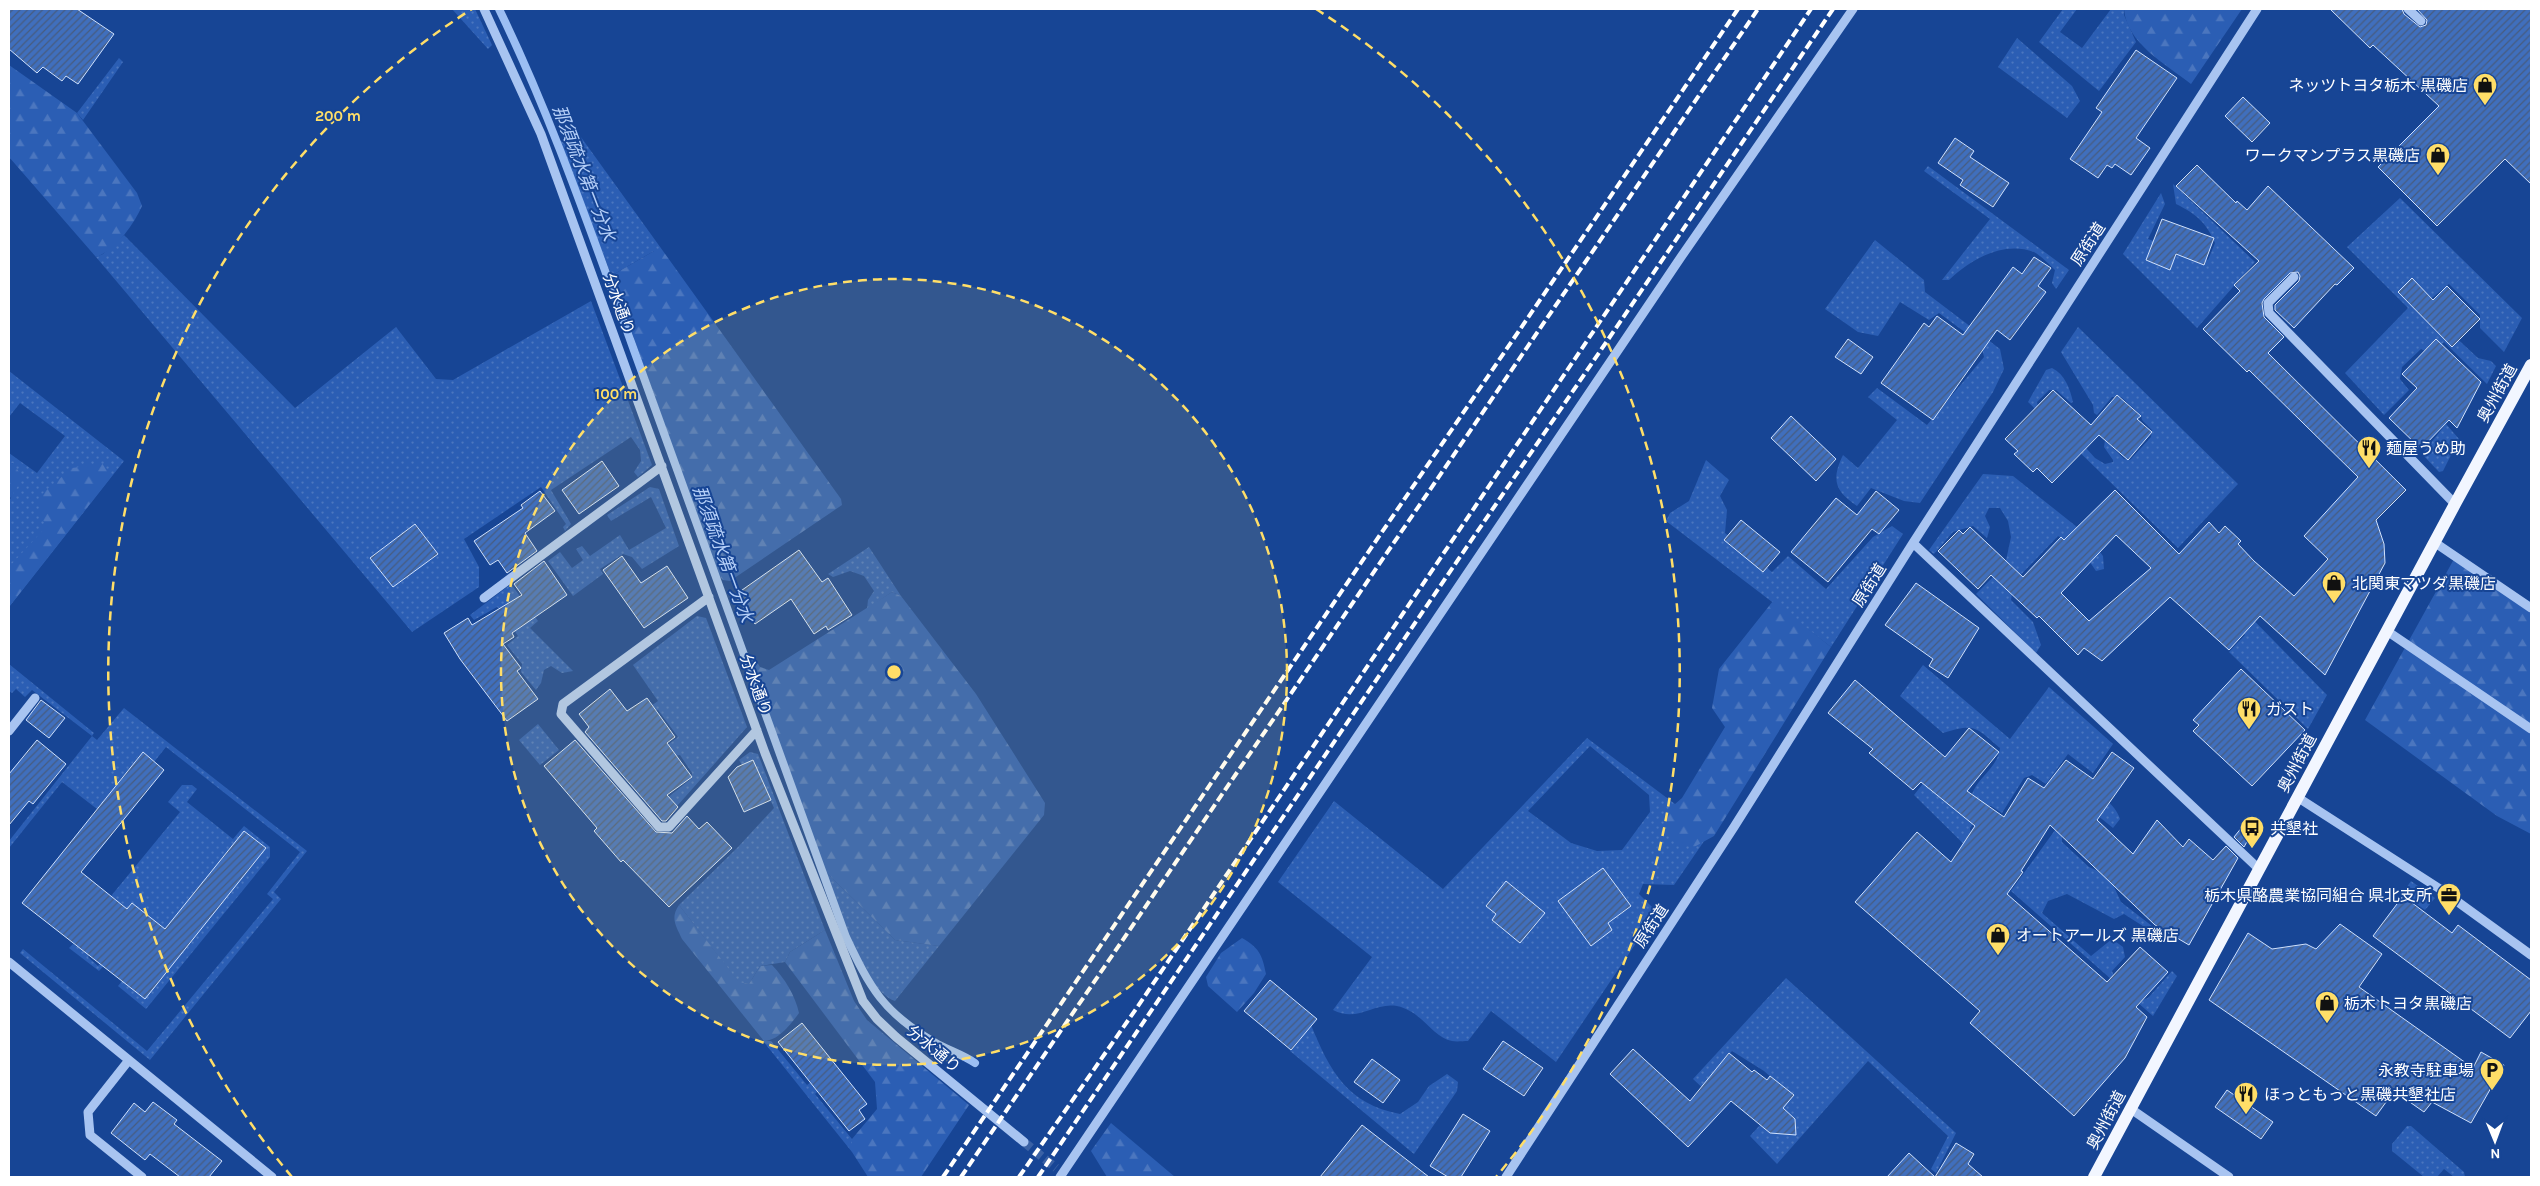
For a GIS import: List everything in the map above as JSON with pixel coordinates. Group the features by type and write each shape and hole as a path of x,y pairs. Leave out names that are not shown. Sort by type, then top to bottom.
{"main road":[{"name":"奥州街道","path":"2094,1177 2434,542 2531,366"}],"street":[{"name":"分水通り","path":"484,9 541,134 756,730 863,1001 877,1019 890,1031 1024,1142"},
{"path":"1061,1174 1681,257 1853,9"},
{"name":"原街道","path":"1506,1177 1734,827 1913,543 2257,9"},
{"path":"2408,9 2421,21"},
{"path":"2294,278 2268,303 2269,313 2455,504"},
{"path":"484,598 662,466"},
{"path":"2434,542 2531,608"},
{"path":"1913,543 2259,869"},
{"path":"709,597 563,704 561,714 659,827 669,827 756,730"},
{"path":"2387,630 2531,729"},
{"path":"9,731 35,698"},
{"path":"2297,797 2440,889 2531,955"},
{"path":"9,962 272,1177"},
{"path":"129,1060 88,1112 90,1135 142,1177"},
{"path":"2130,1109 2228,1177"}],"green space":[{"path":"452,9 475,9 492,45 488,49"},
{"path":"2063,9 2077,9 2060,32 2082,48 2111,9 2124,9 2124,15 2136,42 2099,91 2039,42"},
{"path":"2124,9 2242,9 2191,84 2140,43 2132,33"},
{"path":"2017,38 2072,86 2080,101 2067,118 1998,67"},
{"path":"119,58 123,62 83,120 77,113"},
{"path":"9,65 77,113 137,193 142,206 139,213 124,236 103,254 96,257 9,157"},
{"path":"578,133 663,251 654,251 616,273 613,279 559,142"},
{"path":"1928,166 2069,270 2056,289 2052,283 2055,270 2045,260 2034,252 2011,248 1999,250 1977,259 1949,280 1942,280 1990,219 1924,171"},
{"path":"2173,184 2255,262 2197,328 2123,254 2161,193 2165,204 2148,239 2208,260 2215,243 2200,219 2176,204"},
{"path":"2400,198 2522,318 2504,352 2480,328 2480,315 2449,284 2422,306 2478,358 2491,361 2496,366 2487,384 2444,342 2431,354 2421,349 2402,367 2400,379 2409,390 2384,415 2345,373 2408,308 2347,247"},
{"path":"124,235 295,408 396,327 436,379 453,380 591,301 652,465 638,477 634,472 641,461 640,450 631,437 551,490 571,524 565,531 563,527 566,524 541,487 464,539 479,567 479,587 412,632 96,257 103,254","holes":["416,524 438,554 393,587 382,573 394,564 382,548"]},
{"path":"1875,240 1924,280 1925,292 2000,349 2004,369 1993,392 1920,503 1904,501 1871,488 1857,506 1844,495 1837,484 1837,471 1843,455 1858,468 1897,420 1868,397 1877,388 1927,425 1984,357 1981,344 1939,313 1929,320 1900,302 1878,336 1858,332 1825,309"},
{"path":"654,251 663,251 841,499 842,505 730,581 723,580 718,575 613,279 616,273"},
{"path":"2078,327 2238,484 2178,548 2028,402 2046,370 2052,368 2064,378 2073,402 2071,403 2056,390 2049,390 2037,402 2038,407 2078,439 2095,458 2105,464 2113,462 2104,447 2105,440 2124,459 2130,460 2151,437 2152,430 2142,420 2141,415 2121,397 2112,397 2097,415 2094,413 2093,405 2061,352"},
{"path":"9,371 124,461 9,607 9,500 11,498 13,463 9,463 9,453 37,473 65,436 20,403 9,417"},
{"path":"2446,424 2459,439 2443,471 2439,472 2422,454"},
{"path":"1706,460 1729,480 1720,496 1727,510 1725,533 1772,572 1788,556 1826,589 1873,537 1892,526 1903,534 1831,647 1666,521 1670,513 1689,501"},
{"path":"9,463 13,463 23,478 9,500"},
{"path":"103,464 111,477 9,607 9,567 46,527 39,510 42,494 72,468"},
{"path":"1983,474 2013,476 2087,535 2103,556 2104,569 2096,571 2079,551 2058,536 2014,582 2011,600 2033,622 2041,645 2036,653 1976,594 2005,565 2011,537 2008,521 2000,508 1989,508 1985,516 1990,527 1987,538 1973,526 1953,532 1934,554 1929,550"},
{"path":"650,487 659,489 679,546 642,569 632,557 623,554 600,569 603,574 573,596 548,561 560,552 572,568 583,560 576,549 582,546 590,556 620,535 629,550 666,528 651,497 611,521 607,515"},
{"path":"869,547 901,596 892,592 867,609 868,600 874,591 864,576 850,571 833,577 828,574"},
{"path":"2454,559 2531,612 2531,834 2497,816 2365,720"},
{"path":"511,584 538,621 530,628 573,671 562,673 551,666 544,670 541,683 536,690 521,672 522,664 507,645 518,636 501,610 497,607 474,620 470,615"},
{"path":"2222,588 2327,695 2308,729 2229,652 2245,635 2212,600"},
{"path":"892,592 901,596 976,694 1045,803 1044,815 939,946 895,940 826,872 747,660 755,659 760,667 769,670"},
{"path":"1773,601 1831,647 1714,836 1694,847 1674,842 1665,825 1667,811 1682,798 1725,727 1712,708 1719,669"},
{"path":"697,616 706,618 747,727 670,814 656,807 692,778 692,773 680,755 648,760 678,737 658,710 654,710 624,725 658,701 633,665"},
{"path":"9,664 94,733 92,736 32,690 25,697 16,689 12,693 9,691"},
{"path":"1923,665 2010,739 2049,687 2113,744 2093,773 2068,754 2046,784 2032,775 2024,778 2002,813 1991,806 1983,809 1970,828 1972,840 1989,869 1914,795 1925,781 1971,799 1973,792 1995,762 2000,748 1980,731 1974,729 1962,728 1943,733 1900,696"},
{"path":"124,708 307,851 274,892 281,899 150,1060 20,953 23,949 147,1051 273,899 267,894 300,852 166,747 154,762 142,752 97,809 62,782 9,848 9,841 92,736 97,740"},
{"path":"538,724 559,750 540,765 519,740"},
{"path":"1587,738 1711,831 1674,885 1643,884 1639,894 1657,912 1556,1062 1491,1011 1468,1041 1452,1041 1439,1035 1413,1013 1397,1006 1380,1007 1350,1014 1333,1010 1372,957 1278,882 1334,801 1443,889","holes":["1590,746 1649,795 1650,812 1622,850 1597,851 1571,843 1528,811"]},
{"path":"750,752 758,754 825,930 790,952 785,962 760,966 749,984 739,983 679,905 738,847 774,808 753,761 742,765 739,760"},
{"path":"182,785 192,785 197,789 187,802 233,839 244,826 270,847 270,857 146,1009 118,986 128,974 110,959 99,971 69,948 73,944 85,952 122,905 111,896 180,812 168,802","holes":["244,831 266,848 124,981","132,903 143,912 98,966 88,957"]},
{"path":"2086,787 2111,804 2120,819 2113,828 2086,806 2062,832 2062,842 2089,867 2109,876 2121,902 2152,926 2146,928 2124,914 2114,919 2067,894 2048,901 2042,913 2091,956 2112,939 2123,947 2125,957 2112,971 2114,976 2139,1001 2148,998 2172,971 2177,976 2153,1016 2011,891"},
{"path":"826,872 895,940 939,946 895,1001 883,993 862,964 844,924"},
{"path":"2411,881 2435,898 2425,910 2402,894"},
{"path":"679,905 739,982 749,984 760,966 772,965 781,976 792,994 799,1013 779,1035 764,1041 682,939 674,918"},
{"path":"825,930 854,1001 867,1020 969,1105 921,1177 868,1177 852,1152 852,1139 877,1109 875,1082 785,962 790,952"},
{"path":"1242,938 1259,952 1266,974 1254,993 1237,1012 1208,986 1206,977 1221,953"},
{"path":"1786,978 1956,1133 1936,1173 1931,1169 1948,1136 1868,1061 1777,1164 1750,1136 1789,1093 1764,1071 1732,1051 1709,1077 1723,1092 1723,1107 1693,1079"},
{"path":"1311,1025 1325,1057 1343,1083 1366,1102 1382,1109 1400,1114 1418,1102 1429,1086 1447,1074 1458,1082 1457,1091 1414,1154 1290,1051"},
{"path":"763,1041 771,1041 807,1085 829,1068 834,1076 815,1094 852,1139 852,1152"},
{"path":"1111,1123 1175,1177 1107,1177 1091,1151"},
{"path":"2407,1126 2411,1126 2464,1172 2465,1177 2454,1177 2444,1169 2437,1177 2424,1177 2392,1151 2392,1144"}],"building":[{"path":"9,9 77,9 114,34 78,84 66,76 62,81 43,67 37,73 9,49"},
{"path":"2330,9 2402,9 2404,14 2420,27 2426,25 2427,20 2417,9 2531,9 2531,184 2505,159 2437,226 2378,167 2439,106 2373,45 2370,48"},
{"path":"2136,50 2177,78 2136,138 2150,148 2131,175 2115,164 2112,168 2107,165 2098,178 2070,159 2102,112 2096,108"},
{"path":"2243,97 2270,123 2252,142 2225,116"},
{"path":"1955,138 1974,151 1970,157 2009,183 1993,207 1960,185 1963,180 1938,163"},
{"path":"2197,165 2236,203 2237,201 2247,210 2268,186 2354,268 2337,285 2335,284 2294,328 2275,310 2275,305 2299,281 2300,276 2298,272 2290,273 2262,303 2264,317 2284,337 2268,353 2406,490 2376,520 2384,544 2385,563 2325,675 2260,616 2229,650 2170,597 2102,661 2084,648 2078,655 2039,616 2037,618 1991,575 1978,589 1938,551 1959,530 1963,534 1970,527 2023,577 2061,537 2064,540 2115,490 2179,554 2209,522 2219,533 2225,526 2241,541 2238,544 2254,561 2294,596 2328,559 2304,536 2358,477 2249,370 2247,372 2203,329 2240,291 2234,285 2259,261 2176,186","holes":["2116,535 2151,568 2089,621 2061,593"]},
{"path":"2162,219 2214,238 2204,265 2176,254 2170,270 2146,260"},
{"path":"2034,257 2051,268 2038,286 2046,292 2010,340 1997,330 1933,420 1881,383 1924,323 1929,327 1937,316 1963,335 2013,267 2022,274"},
{"path":"2412,278 2433,300 2447,286 2480,319 2452,347 2398,292"},
{"path":"1848,339 1873,357 1861,374 1835,357"},
{"path":"2436,339 2481,382 2457,428 2449,420 2421,449 2389,418 2417,388 2402,374"},
{"path":"2053,390 2091,425 2117,395 2141,416 2137,419 2152,432 2128,460 2099,435 2052,483 2037,468 2033,472 2014,454 2018,451 2005,439"},
{"path":"1791,416 1836,459 1816,481 1771,438"},
{"path":"602,461 619,486 579,514 562,490"},
{"path":"540,491 555,511 525,533 537,551 507,573 498,560 490,565 474,541 523,508 521,505"},
{"path":"1876,491 1899,510 1879,534 1872,529 1828,582 1791,552 1836,498 1857,515"},
{"path":"1741,520 1780,552 1763,572 1724,540"},
{"path":"415,524 438,554 393,587 370,558"},
{"path":"799,550 822,582 828,578 852,615 828,630 826,626 814,634 791,599 755,624 735,595"},
{"path":"622,556 641,583 667,566 688,598 644,628 603,570"},
{"path":"544,561 567,595 512,633 514,637 503,644 521,668 517,671 538,699 507,721 460,659 444,633 468,618 472,625 522,595 514,584"},
{"path":"1916,583 1979,628 1948,678 1929,666 1933,659 1885,625"},
{"name":"ガスト","path":"2241,669 2305,730 2252,786 2193,731 2199,725 2193,720"},
{"path":"1855,680 1945,757 1969,728 1999,752 1967,791 2004,817 2028,778 2044,788 2066,760 2093,779 2112,752 2134,768 2097,820 2133,854 2157,820 2183,847 2189,839 2213,860 2226,846 2238,858 2189,945 2155,925 2050,825 2021,871 2023,872 2007,894 2107,982 2140,947 2168,972 2136,1007 2147,1017 2125,1058 2074,1116 1970,1023 1980,1011 1855,902 1917,832 1951,862 1975,826 1921,782 1913,790 1869,753 1873,749 1828,713"},
{"path":"610,689 627,711 647,698 675,737 667,743 692,777 667,795 678,807 666,821 662,821 585,732 589,727 579,714"},
{"path":"41,700 65,718 49,738 26,720"},
{"path":"37,740 66,764 33,804 29,801 9,825 9,774"},
{"path":"575,740 656,832 672,833 687,816 699,829 707,822 732,848 669,907 623,860 621,862 594,831 597,828 544,766"},
{"path":"143,752 164,770 81,872 127,909 132,903 165,929 244,831 266,848 145,999 22,903"},
{"path":"753,760 771,800 744,812 728,777 737,767"},
{"path":"2247,821 2255,827 2244,847 2234,837"},
{"path":"1603,868 1631,906 1608,923 1612,930 1591,946 1558,901"},
{"path":"1506,881 1545,913 1520,943 1492,920 1496,914 1486,906"},
{"path":"2403,896 2452,933 2458,925 2531,980 2531,1011 2510,1038 2373,936"},
{"name":"栃木トヨタ黒磯店","path":"2340,924 2382,954 2359,987 2473,1068 2481,1052 2504,1065 2471,1123 2432,1102 2424,1112 2394,1091 2376,1116 2209,1000 2248,933 2272,949 2306,944 2316,949"},
{"path":"1270,980 1317,1019 1291,1050 1244,1011"},
{"path":"802,1023 867,1104 859,1110 865,1119 849,1131 778,1042"},
{"path":"1503,1041 1543,1068 1524,1096 1483,1069"},
{"path":"1633,1049 1690,1101 1729,1053 1752,1072 1754,1070 1767,1080 1770,1076 1794,1095 1783,1108 1795,1119 1796,1135 1770,1133 1731,1101 1688,1147 1610,1074"},
{"path":"1372,1059 1400,1080 1383,1103 1354,1082"},
{"path":"2227,1090 2273,1122 2261,1139 2215,1107"},
{"path":"153,1102 177,1120 174,1124 222,1161 209,1177 180,1177 150,1154 145,1160 111,1133 134,1103 145,1112"},
{"path":"1463,1114 1490,1131 1461,1177 1448,1177 1430,1166"},
{"path":"1362,1125 1429,1177 1320,1177"},
{"path":"1956,1143 1974,1154 1968,1164 1983,1177 1935,1177"},
{"path":"1909,1153 1935,1177 1887,1177"}],"waterway":[{"name":"那須疏水第一分水","path":"499,9 536,90 585,216 846,937 871,985 890,1009 902,1020 939,1045 975,1063"}],"tunnel":[{"path":"1024,1142 1056,1168"}],"railway":[{"path":"943,1177 1738,9"},
{"path":"961,1177 1758,9"},
{"path":"1019,1177 1136,1009 1811,9"},
{"path":"1038,1177 1833,9"}],"place":[{"name":"ネッツトヨタ栃木 黒磯店","path":"2485,106"},
{"name":"ワークマンプラス黒磯店","path":"2438,176"},
{"name":"麺屋うめ助","path":"2369,469"},
{"name":"北関東マツダ黒磯店","path":"2334,604"},
{"name":"ガスト","path":"2249,730"},
{"name":"共墾社","path":"2252,849"},
{"name":"栃木県酪農業協同組合 県北支所","path":"2449,916"},
{"name":"オートアールズ 黒磯店","path":"1998,956"},
{"name":"栃木トヨタ黒磯店","path":"2327,1024"},
{"name":"永教寺駐車場","path":"2492,1091"},
{"name":"ほっともっと黒磯共墾社店","path":"2246,1115"}]}
